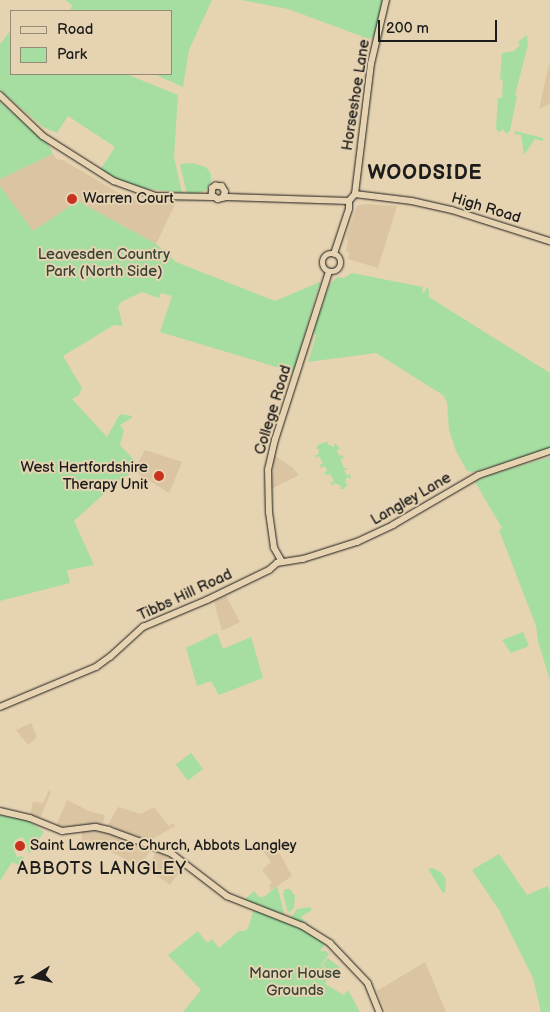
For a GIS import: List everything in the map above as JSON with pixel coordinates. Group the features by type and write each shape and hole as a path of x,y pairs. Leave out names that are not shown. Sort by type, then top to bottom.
{"street":[{"name":"Horseshoe Lane","path":"355,194 372,64 386,0"},
{"path":"0,94 43,136 114,181 156,196 203,196 212,194"},
{"path":"212,194 214,187 219,186 243,198"},
{"path":"223,197 224,190"},
{"path":"212,194 218,199 223,197 349,201"},
{"path":"334,254 349,208 349,201 355,194"},
{"name":"High Road","path":"355,194 412,201 452,210 550,241"},
{"path":"334,254 341,260 341,266 338,271 329,272 324,266 324,260 327,256 334,254"},
{"name":"College Road","path":"279,561 274,548 269,513 268,470 275,440 329,272"},
{"name":"Langley Lane","path":"279,561 303,559 357,542 393,525 480,475 550,451"},
{"name":"Tibbs Hill Road","path":"0,707 96,666 110,657 143,627 207,600 269,570 279,561"},
{"path":"0,811 30,818 62,831 96,827 110,830 153,846 182,860 227,896 303,926 330,943 362,975 372,992 380,1012"}],"shaded area":[{"path":"550,60 550,104 539,109"},
{"name":"Warren Court","path":"53,154 57,159 63,160 117,192 149,204 176,202 156,244 78,201 33,232 0,186 0,179"},
{"path":"365,204 397,206 378,268 348,259 349,252 346,251 348,242 346,237 357,206"},
{"name":"West Hertfordshire Therapy Unit","path":"145,450 182,462 169,493 134,471"},
{"path":"274,455 293,468 299,475 271,489"},
{"path":"226,596 240,622 222,631 214,601"},
{"path":"31,723 37,737 28,745 16,730"},
{"path":"49,790 51,792 40,818 30,815 33,802 43,803"},
{"path":"67,800 91,812 105,815 103,823 82,827 56,826"},
{"path":"118,807 141,814 154,807 169,826 173,823 175,826 154,838 141,839 108,825"},
{"path":"99,830 151,849 140,867 96,844 95,848 82,843 82,831"},
{"path":"274,843 292,876 271,890 269,886 272,882 262,870 271,862 263,851"},
{"path":"157,850 171,855 185,864 170,885 147,869"},
{"path":"425,962 446,1012 386,1012 377,991"}],"green space":[{"path":"65,0 212,0 189,50 183,87 156,75 172,75 172,10 70,10 72,5"},
{"path":"241,0 384,0 374,36 369,39 288,9"},
{"path":"10,31 10,75 128,75 178,95 174,157 182,193 141,188 100,170 115,147 68,116 57,133 43,127 0,90 0,44"},
{"path":"527,35 528,45 515,95 517,96 510,131 506,134 503,129 499,132 496,129 498,98 502,98 503,80 500,79 502,53 514,51 520,45 518,42"},
{"path":"0,102 48,144 53,154 0,179"},
{"path":"515,131 543,138 543,141 535,139 524,155 521,135 514,134"},
{"path":"192,163 206,167 211,174 211,182 206,191 187,194 180,164"},
{"name":"Leavesden Country Park (North Side)","path":"0,186 33,231 78,201 156,244 176,262 275,301 320,282 321,284 293,372 160,332 172,296 161,293 159,298 142,292 121,302 118,307 123,326 114,325 63,356 82,388 79,395 72,399 107,437 120,414 132,416 132,418 120,425 124,430 120,445 138,464 134,471 116,483 74,521 94,565 67,570 70,583 0,601"},
{"path":"352,273 423,287 422,292 424,293 426,288 429,289 429,297 550,373 550,448 474,472 467,471 456,451 449,430 447,402 443,395 376,353 308,362 316,335 313,332 330,284 337,277 344,278"},
{"path":"329,441 327,444 334,447 335,443 340,449 337,450 339,456 342,455 344,458 340,459 344,468 348,468 344,470 347,476 350,474 351,479 347,477 345,483 348,484 343,489 340,489 341,486 334,483 333,486 330,483 334,481 330,474 326,475 324,473 327,471 325,466 321,468 320,465 323,463 319,456 316,458 315,455 318,455 319,449 316,449 318,445"},
{"path":"550,457 550,681 538,641 536,626 499,530 502,528 475,482 490,475"},
{"path":"523,632 529,646 511,653 502,640"},
{"path":"217,633 223,649 251,637 263,678 219,695 211,681 197,686 186,648"},
{"path":"191,753 203,769 188,780 176,764"},
{"path":"0,815 29,821 44,832 29,854 23,837 15,840 17,849 14,850 17,857 22,856 24,859 18,865 12,862 0,881"},
{"path":"499,854 527,895 548,886 550,893 550,1012 541,1012 533,978 499,910 472,870"},
{"path":"433,868 442,873 446,880 445,892 443,893 428,869"},
{"path":"277,886 285,916 244,900 254,891 259,897 264,897"},
{"path":"285,889 290,889 295,896 294,908 288,913 283,894"},
{"path":"310,907 312,910 301,917 312,930 290,919 297,909"},
{"name":"Manor House Grounds","path":"254,909 311,933 326,943 320,951 326,951 329,954 321,965 330,973 325,984 344,995 348,990 360,1012 183,1012 201,990 168,955 198,931 207,943 212,939 219,948 239,931 245,931 248,928"},
{"path":"328,958 341,968 335,975 322,965"}],"place":[{"name":"Warren Court","path":"72,199"},
{"name":"West Hertfordshire Therapy Unit","path":"159,476"},
{"name":"Saint Lawrence Church, Abbots Langley","path":"20,846"}],"district":[{"name":"WOODSIDE","path":"425,173"},
{"name":"ABBOTS LANGLEY","path":"102,869"}]}
